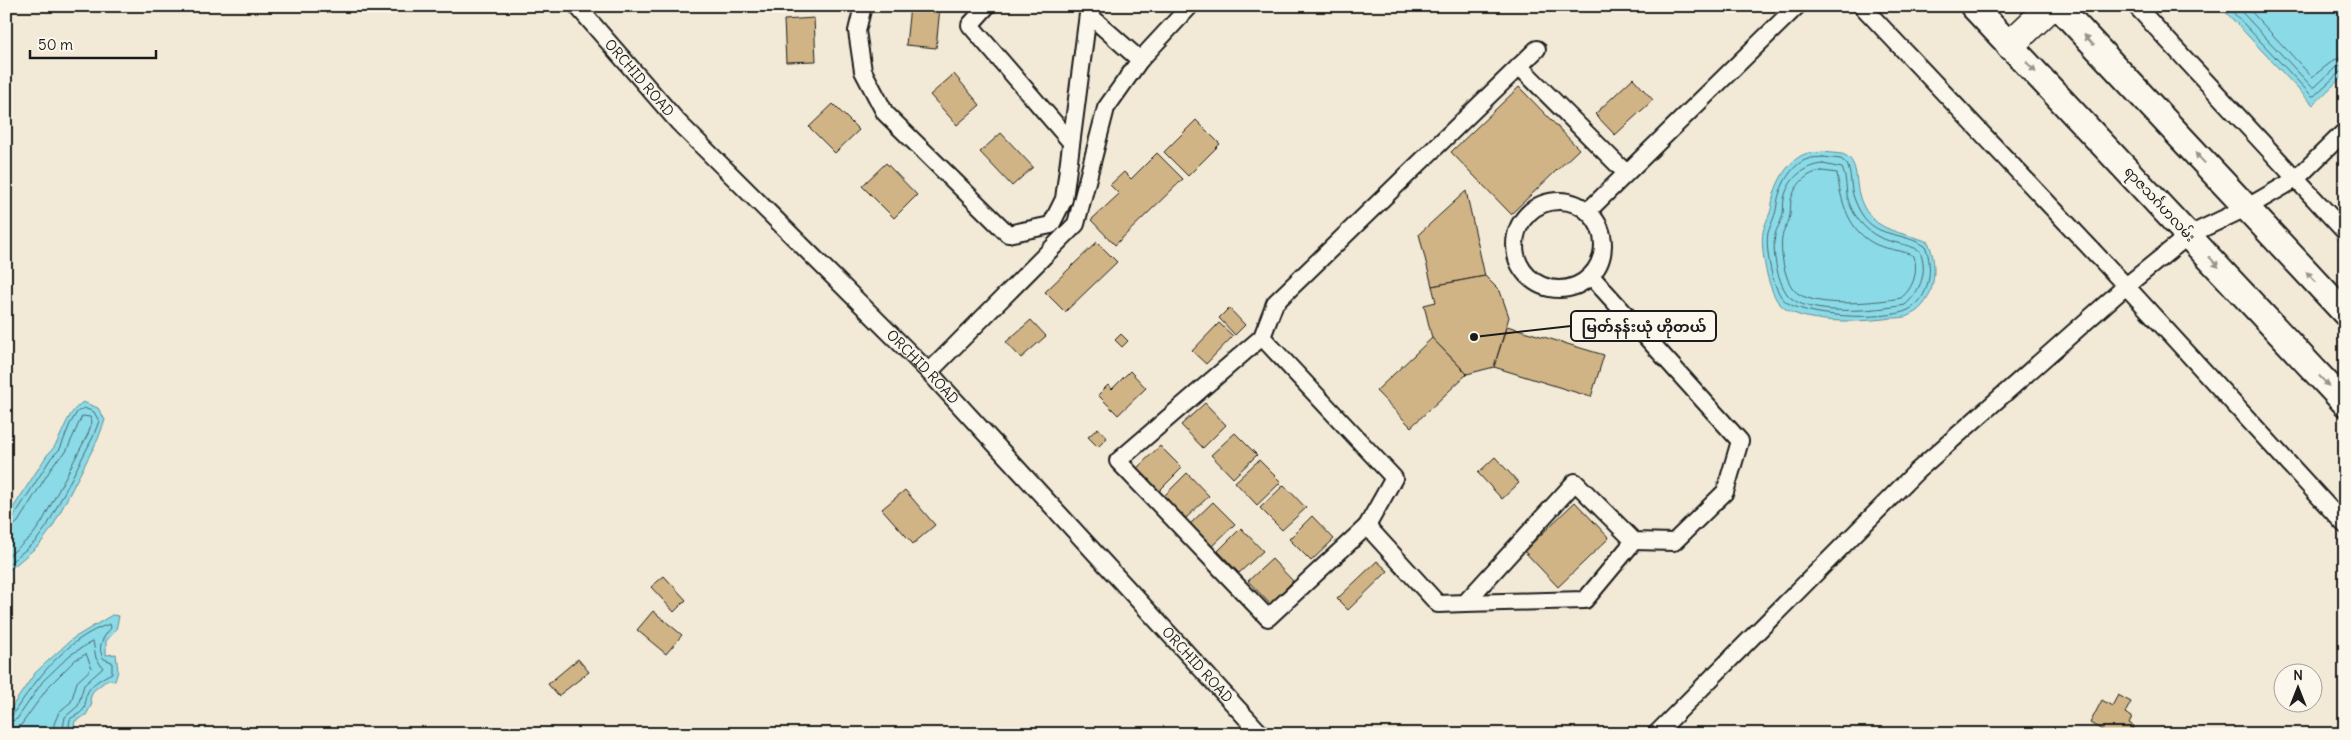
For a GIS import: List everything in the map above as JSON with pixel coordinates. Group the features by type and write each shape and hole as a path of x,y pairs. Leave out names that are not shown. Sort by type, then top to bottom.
{"highway":[{"path":"2010,45 2051,6"}],"main road":[{"name":"ရာဇသင်္ဂဟလမ်း","path":"1973,6 2345,403"},
{"path":"2058,6 2345,313"}],"street":[{"name":"ORCHID ROAD","path":"577,6 678,122 929,372 1261,734"},
{"path":"863,6 857,31 863,71 885,113 1008,234 1051,225 1064,199 1089,9"},
{"path":"987,6 970,26 1071,142"},
{"path":"929,372 1076,224 1106,108 1140,60 1190,6"},
{"path":"1588,211 1797,6"},
{"path":"1862,6 2126,286 2345,525"},
{"path":"2136,6 2345,232"},
{"path":"1089,9 1140,60"},
{"path":"1262,337 1394,478 1367,526 1268,618 1118,461 1262,337 1275,303 1536,49"},
{"path":"1519,66 1626,173"},
{"path":"1656,734 1916,471 2126,286 2189,235 2246,208 2296,179 2345,131"},
{"path":"1561,201 1576,204 1588,211 1598,222 1603,236 1603,250 1599,264 1591,276 1579,285 1565,289 1550,288 1536,283 1525,274 1518,261 1515,247 1516,232 1523,219 1533,209 1547,202 1561,201"},
{"path":"1465,603 1575,482 1634,541 1674,542 1725,492 1740,441 1591,276"},
{"path":"1367,526 1438,604 1585,600 1634,541"}],"water":[{"path":"2220,6 2345,6 2345,74 2313,105"},
{"path":"1808,153 1842,154 1851,161 1854,165 1862,204 1870,216 1878,223 1891,230 1928,242 1933,261 1933,283 1925,302 1910,315 1900,318 1864,321 1815,319 1787,310 1774,296 1766,268 1762,240 1773,197 1783,174 1794,161"},
{"path":"83,402 98,408 105,420 98,439 52,528 40,544 6,573 6,519 47,455 53,449 71,414"},
{"path":"112,615 119,616 116,630 106,641 106,655 116,654 118,671 115,681 107,680 93,691 90,699 92,704 86,715 75,721 73,734 6,734 6,715 35,673 72,639"}],"building":[{"path":"910,6 940,7 936,48 906,45"},
{"path":"814,18 816,61 786,62 784,20"},
{"path":"954,74 980,105 957,125 930,95"},
{"path":"1633,78 1653,100 1615,135 1595,114"},
{"path":"1519,87 1579,149 1511,214 1451,152"},
{"path":"833,104 859,130 835,153 809,127"},
{"path":"1196,120 1220,144 1188,176 1164,152"},
{"path":"1001,133 1033,167 1012,186 980,152"},
{"path":"1157,153 1183,179 1115,245 1091,220 1119,194 1110,185 1124,172 1131,179"},
{"path":"886,163 917,195 894,218 862,186"},
{"path":"1466,191 1485,276 1432,286 1419,234"},
{"path":"1097,242 1117,262 1065,312 1045,292"},
{"path":"1485,276 1500,291 1509,317 1494,367 1467,374 1432,338 1424,305 1436,302 1432,286"},
{"path":"1229,308 1245,325 1235,335 1219,318"},
{"path":"1031,320 1046,336 1021,358 1006,342"},
{"path":"1219,323 1233,336 1206,364 1192,351"},
{"path":"1507,326 1604,355 1591,397 1494,367"},
{"path":"1121,334 1128,341 1122,347 1115,340"},
{"path":"1432,338 1467,374 1411,427 1376,391"},
{"path":"1130,371 1146,388 1118,415 1098,395 1108,385 1112,389"},
{"path":"1205,403 1226,425 1203,448 1181,425"},
{"path":"1098,428 1107,438 1098,447 1088,437"},
{"path":"1235,433 1257,455 1233,478 1211,455"},
{"path":"1160,446 1182,468 1159,491 1137,468"},
{"path":"1495,457 1519,483 1502,499 1478,473"},
{"path":"1259,460 1281,482 1257,505 1235,482"},
{"path":"1187,473 1209,496 1186,518 1164,496"},
{"path":"1284,485 1306,508 1282,530 1260,508"},
{"path":"905,490 935,525 913,544 882,509"},
{"path":"1213,502 1235,524 1211,547 1190,524"},
{"path":"1575,502 1609,538 1558,587 1524,551"},
{"path":"1312,516 1334,539 1311,561 1289,539"},
{"path":"1241,528 1263,551 1239,573 1218,551"},
{"path":"1272,559 1293,581 1270,604 1248,581"},
{"path":"1377,561 1388,571 1348,610 1337,599"},
{"path":"664,576 686,600 674,612 651,587"},
{"path":"653,611 682,635 666,654 637,630"},
{"path":"578,659 589,672 558,696 548,684"},
{"path":"2118,695 2131,702 2125,713 2132,717 2129,723 2134,726 2129,734 2109,734 2090,723 2102,700 2112,706"}],"place":[{"name":"မြတ်နန်းယုံ ဟိုတယ်","path":"1474,337"}]}
